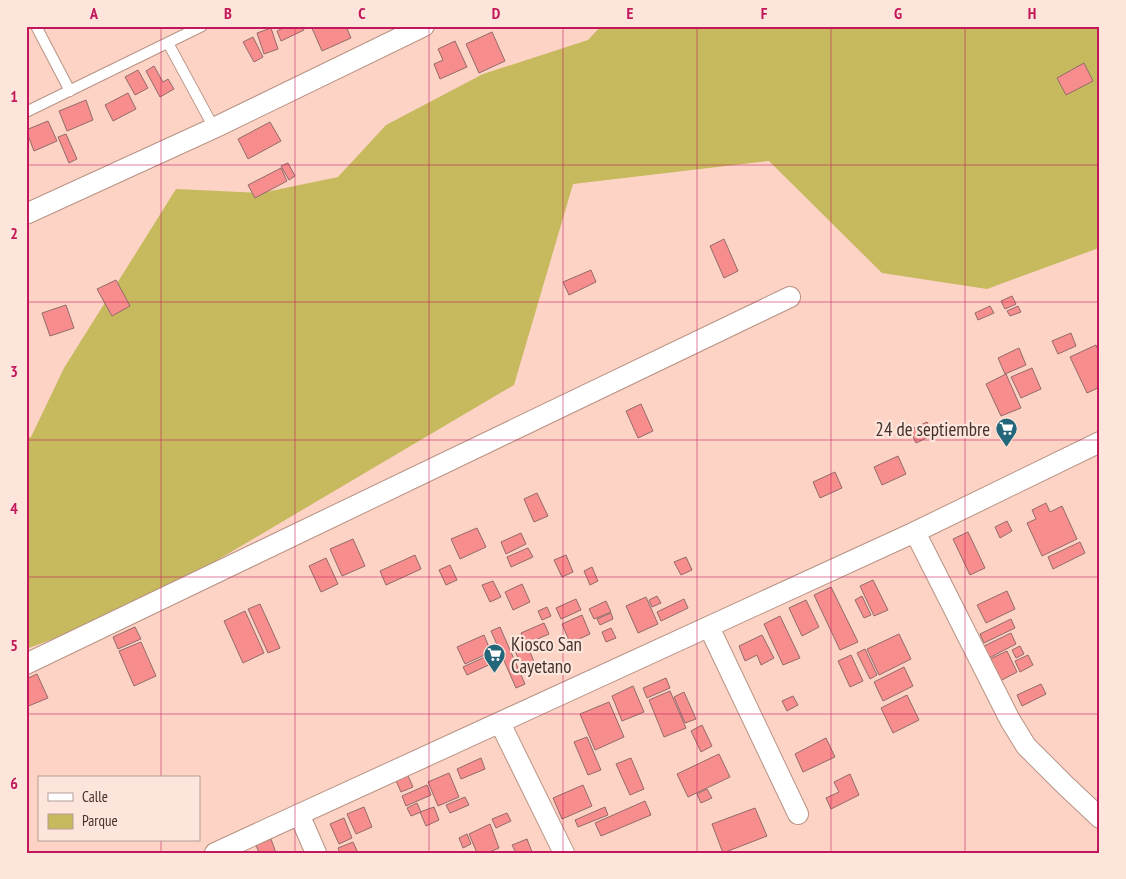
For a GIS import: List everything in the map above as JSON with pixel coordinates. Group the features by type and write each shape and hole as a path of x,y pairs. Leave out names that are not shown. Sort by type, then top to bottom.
{"street":[{"path":"26,214 214,128 424,26"},
{"path":"26,664 790,297"},
{"path":"215,853 915,532 1100,442"},
{"path":"915,532 1010,720 1026,746 1100,818"},
{"path":"709,627 798,814"},
{"path":"500,723 564,853"},
{"path":"299,814 316,853"}],"lane":[{"path":"36,26 70,91"},
{"path":"26,112 202,26"},
{"path":"168,43 214,128"}],"green space":[{"path":"601,26 1100,26 1100,246 987,289 882,273 769,161 573,184 514,385 197,572 64,635 26,649 26,438 31,437 64,368 176,189 261,193 338,177 386,125 483,74 588,40"}],"building":[{"path":"287,26 302,26 304,30 281,41 277,31"},
{"path":"311,26 346,26 351,38 322,51"},
{"path":"271,28 278,49 264,54 257,33"},
{"path":"492,32 505,61 479,73 466,44"},
{"path":"253,37 263,57 254,62 243,42"},
{"path":"455,41 467,67 440,79 434,64 443,60 438,49"},
{"path":"1084,63 1093,81 1066,95 1057,78"},
{"path":"154,66 163,82 168,79 174,89 160,97 146,71"},
{"path":"138,70 148,88 135,95 125,77"},
{"path":"128,93 136,109 113,121 105,105"},
{"path":"86,100 93,120 67,131 59,111"},
{"path":"48,121 57,141 34,151 26,130"},
{"path":"270,122 281,141 248,159 238,139"},
{"path":"66,134 77,159 69,163 58,137"},
{"path":"288,163 295,176 289,180 281,166"},
{"path":"281,168 287,181 255,198 248,185"},
{"path":"724,239 738,271 724,278 710,246"},
{"path":"591,270 596,282 569,295 563,282"},
{"path":"116,280 130,306 112,316 97,289"},
{"path":"1012,296 1016,304 1005,309 1001,301"},
{"path":"66,305 74,328 50,336 42,313"},
{"path":"990,306 994,313 978,320 975,313"},
{"path":"1018,306 1021,312 1010,316 1007,311"},
{"path":"1071,333 1076,346 1058,354 1052,341"},
{"path":"1096,345 1100,355 1100,387 1087,393 1070,357"},
{"path":"1019,348 1026,365 1005,374 998,358"},
{"path":"1032,368 1041,389 1021,398 1011,377"},
{"path":"1006,374 1021,408 1001,416 986,384"},
{"path":"641,404 653,431 638,438 626,411"},
{"path":"927,422 933,435 916,443 910,430"},
{"path":"898,456 906,474 882,485 874,467"},
{"path":"835,472 842,488 820,498 813,482"},
{"path":"537,493 548,516 534,522 524,499"},
{"path":"1046,503 1050,512 1062,506 1077,539 1042,556 1027,523 1036,519 1032,510"},
{"path":"1007,521 1012,531 1000,538 995,527"},
{"path":"477,528 486,547 460,559 451,539"},
{"path":"968,532 985,568 970,575 953,539"},
{"path":"521,533 526,544 506,554 501,542"},
{"path":"353,539 365,566 342,576 330,549"},
{"path":"1080,542 1085,553 1053,569 1048,557"},
{"path":"528,548 533,557 511,567 507,557"},
{"path":"415,555 421,569 386,585 380,571"},
{"path":"566,555 573,572 562,577 554,560"},
{"path":"686,557 692,570 681,575 674,562"},
{"path":"326,558 338,584 321,592 309,566"},
{"path":"450,565 457,580 446,585 439,570"},
{"path":"592,567 598,581 590,585 584,571"},
{"path":"873,580 888,610 874,616 860,586"},
{"path":"493,581 501,597 490,602 482,585"},
{"path":"522,584 530,602 513,610 505,592"},
{"path":"831,587 858,642 840,650 814,595"},
{"path":"1007,591 1015,609 986,623 977,605"},
{"path":"657,596 661,603 652,607 649,600"},
{"path":"862,596 871,615 864,618 855,600"},
{"path":"646,597 658,624 638,633 626,606"},
{"path":"576,599 581,610 561,619 556,608"},
{"path":"684,599 688,608 661,621 657,612"},
{"path":"806,600 819,627 802,636 789,608"},
{"path":"606,601 611,612 594,619 589,609"},
{"path":"260,604 280,648 268,653 248,609"},
{"path":"547,607 551,616 542,620 538,611"},
{"path":"245,611 264,653 243,663 224,621"},
{"path":"611,613 613,619 600,625 597,619"},
{"path":"582,615 590,634 570,643 562,624"},
{"path":"780,616 800,658 783,665 764,624"},
{"path":"1011,619 1015,628 984,643 980,634"},
{"path":"544,623 549,634 526,644 521,633"},
{"path":"135,627 141,639 118,649 113,637"},
{"path":"500,627 525,684 516,688 491,631"},
{"path":"611,628 616,638 606,642 602,632"},
{"path":"1011,633 1016,644 989,658 984,646"},
{"path":"899,634 911,659 879,675 867,649"},
{"path":"484,635 491,652 465,664 457,647"},
{"path":"762,635 774,658 761,665 757,655 745,661 739,646"},
{"path":"141,642 156,676 134,686 119,651"},
{"path":"527,645 535,664 523,669 515,651"},
{"path":"1020,646 1024,654 1016,658 1012,650"},
{"path":"865,649 877,675 870,679 857,653"},
{"path":"1007,651 1017,672 1000,681 990,659"},
{"path":"489,655 493,663 467,675 463,667"},
{"path":"851,655 863,681 850,687 838,661"},
{"path":"1028,655 1033,665 1020,672 1015,661"},
{"path":"904,667 913,686 883,701 874,682"},
{"path":"37,674 48,698 26,707 26,679"},
{"path":"666,678 670,688 647,698 643,688"},
{"path":"1041,684 1046,694 1022,706 1017,695"},
{"path":"633,686 644,712 622,721 612,696"},
{"path":"670,691 686,728 664,737 649,700"},
{"path":"684,692 696,719 685,723 674,697"},
{"path":"907,695 919,720 893,733 881,708"},
{"path":"793,696 798,705 787,711 782,701"},
{"path":"609,702 624,737 595,750 580,714"},
{"path":"702,725 712,746 701,752 691,731"},
{"path":"587,737 601,770 588,775 574,742"},
{"path":"826,738 835,757 803,772 795,754"},
{"path":"719,754 730,777 688,797 677,774"},
{"path":"481,758 485,769 461,779 457,769"},
{"path":"631,758 644,789 630,795 616,764"},
{"path":"405,769 413,787 401,792 393,774"},
{"path":"449,773 459,797 438,806 428,782"},
{"path":"850,774 859,795 831,809 826,798 839,792 834,782"},
{"path":"427,785 431,795 406,806 402,796"},
{"path":"583,785 592,806 562,819 553,798"},
{"path":"707,789 712,798 701,803 697,794"},
{"path":"465,797 469,805 450,813 446,805"},
{"path":"645,801 651,815 601,836 595,823"},
{"path":"417,803 421,812 411,816 407,808"},
{"path":"364,807 372,827 356,834 347,814"},
{"path":"434,807 439,820 426,826 420,812"},
{"path":"605,807 608,815 578,827 575,820"},
{"path":"755,808 767,836 723,853 712,824"},
{"path":"507,813 511,821 496,828 492,819"},
{"path":"344,818 352,838 339,844 330,824"},
{"path":"490,824 499,848 487,853 477,853 469,834"},
{"path":"467,834 471,844 463,848 459,838"},
{"path":"271,839 276,853 259,853 256,845"},
{"path":"527,839 532,852 516,853 512,845"},
{"path":"353,842 358,853 340,853 338,848"}],"place":[{"name":"24 de septiembre","path":"1006,448"},
{"name":"Kiosco San Cayetano","path":"495,674"}]}
